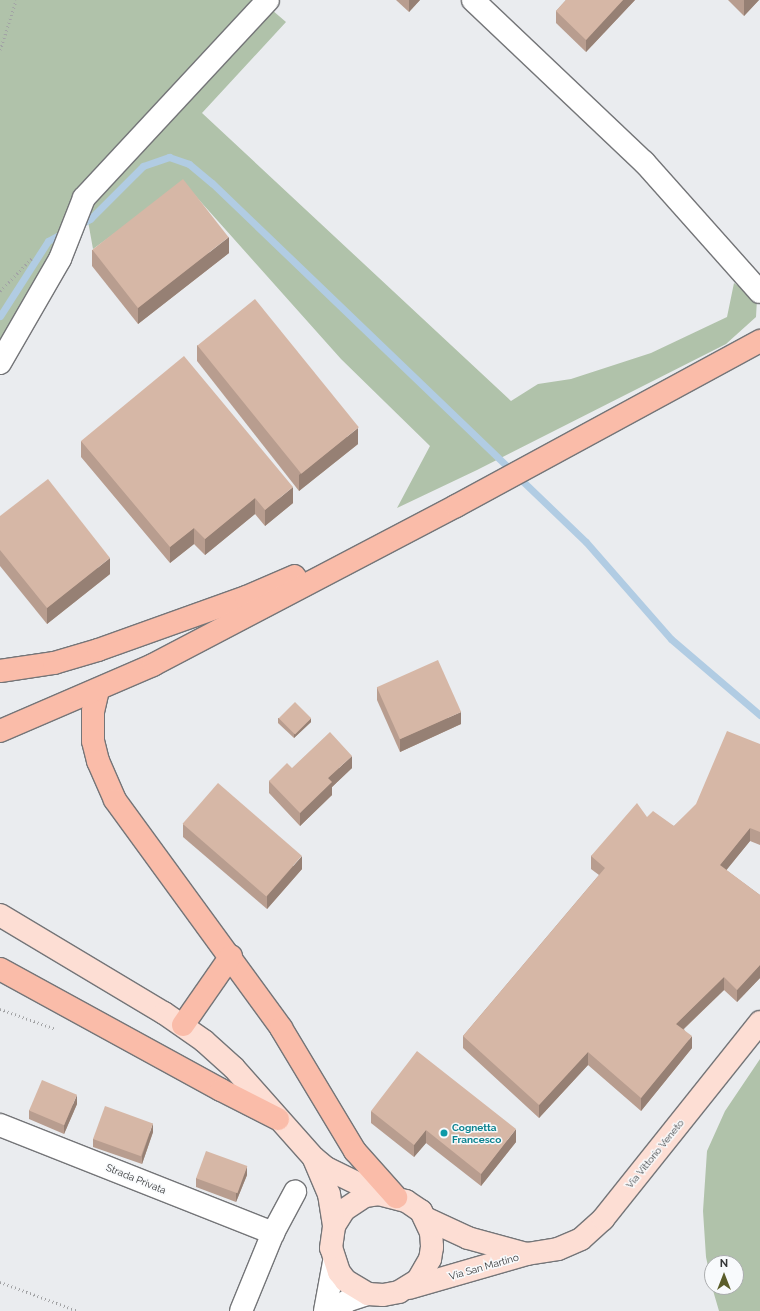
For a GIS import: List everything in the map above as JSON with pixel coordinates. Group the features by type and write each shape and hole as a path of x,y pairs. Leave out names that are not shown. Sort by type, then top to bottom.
{"main road":[{"path":"0,731 153,665 548,457 760,340"},
{"path":"0,671 77,656 246,597 456,506"},
{"path":"98,690 92,711 93,742 98,761 110,789 135,830 231,956 290,1041 351,1145 388,1195"},
{"path":"183,1025 231,956"},
{"path":"0,969 221,1090 278,1119"}],"street":[{"path":"0,363 60,259 84,198 268,0"},
{"path":"473,0 644,162 760,292"},
{"path":"0,915 183,1025 234,1068 314,1158 343,1178 414,1205 425,1218 432,1239 430,1259 418,1280 406,1289 390,1294 368,1294 349,1300 333,1311"},
{"name":"Via Vittorio Veneto","path":"527,1254 558,1249 580,1239 603,1219 760,1022"},
{"name":"Strada Privata","path":"0,1125 273,1233"},
{"path":"314,1158 329,1194 334,1226 331,1248 334,1262 346,1281 368,1294"},
{"path":"241,1311 273,1233 295,1192"},
{"path":"334,1226 344,1210 354,1202 388,1195"},
{"name":"Via San Martino","path":"425,1218 468,1238 527,1254"},
{"name":"Via San Martino","path":"406,1289 527,1254"},
{"path":"325,1311 334,1262"}],"path":[{"path":"0,50 16,0"},
{"path":"0,1282 78,1311"}],"green space":[{"path":"0,0 268,0 265,4 286,22 202,113 511,401 538,384 571,379 651,353 727,317 734,283 757,299 756,317 726,344 477,470 397,508 430,446 341,359 184,183 93,249 84,199 0,348"},
{"path":"760,1059 760,1311 719,1311 714,1295 744,1295 744,1255 706,1255 703,1211 707,1151 725,1111"}],"building":[{"path":"566,0 623,0 586,40 556,11"},
{"path":"183,179 229,237 138,308 92,250"},
{"path":"255,299 359,427 301,474 197,346"},
{"path":"184,356 293,487 265,510 255,498 205,539 194,528 170,547 81,441"},
{"path":"48,479 110,558 47,608 0,550 0,516"},
{"path":"438,660 461,712 400,739 377,687"},
{"path":"295,702 311,718 295,735 279,718"},
{"path":"727,731 760,744 760,832 750,828 720,865 760,895 760,965 737,990 724,977 676,1024 692,1036 641,1098 588,1052 539,1105 463,1036 605,868 591,856 637,803 647,817 653,811 674,826 696,804"},
{"path":"330,732 352,756 328,778 332,782 300,813 269,781 287,763 292,768"},
{"path":"218,783 302,856 266,897 183,824"},
{"name":"Cognetta Francesco","path":"417,1051 516,1129 481,1174 426,1130 414,1145 371,1111"},
{"path":"42,1080 77,1095 64,1125 29,1110"},
{"path":"105,1106 153,1123 141,1156 93,1139"},
{"path":"206,1151 247,1166 237,1193 196,1178"}],"waterway":[{"path":"79,225 90,219 143,166 169,157 189,164 212,183 586,542 671,639 760,715"},
{"path":"0,316 48,241 64,232"}],"place":[{"name":"Cognetta Francesco","path":"444,1133"}]}
